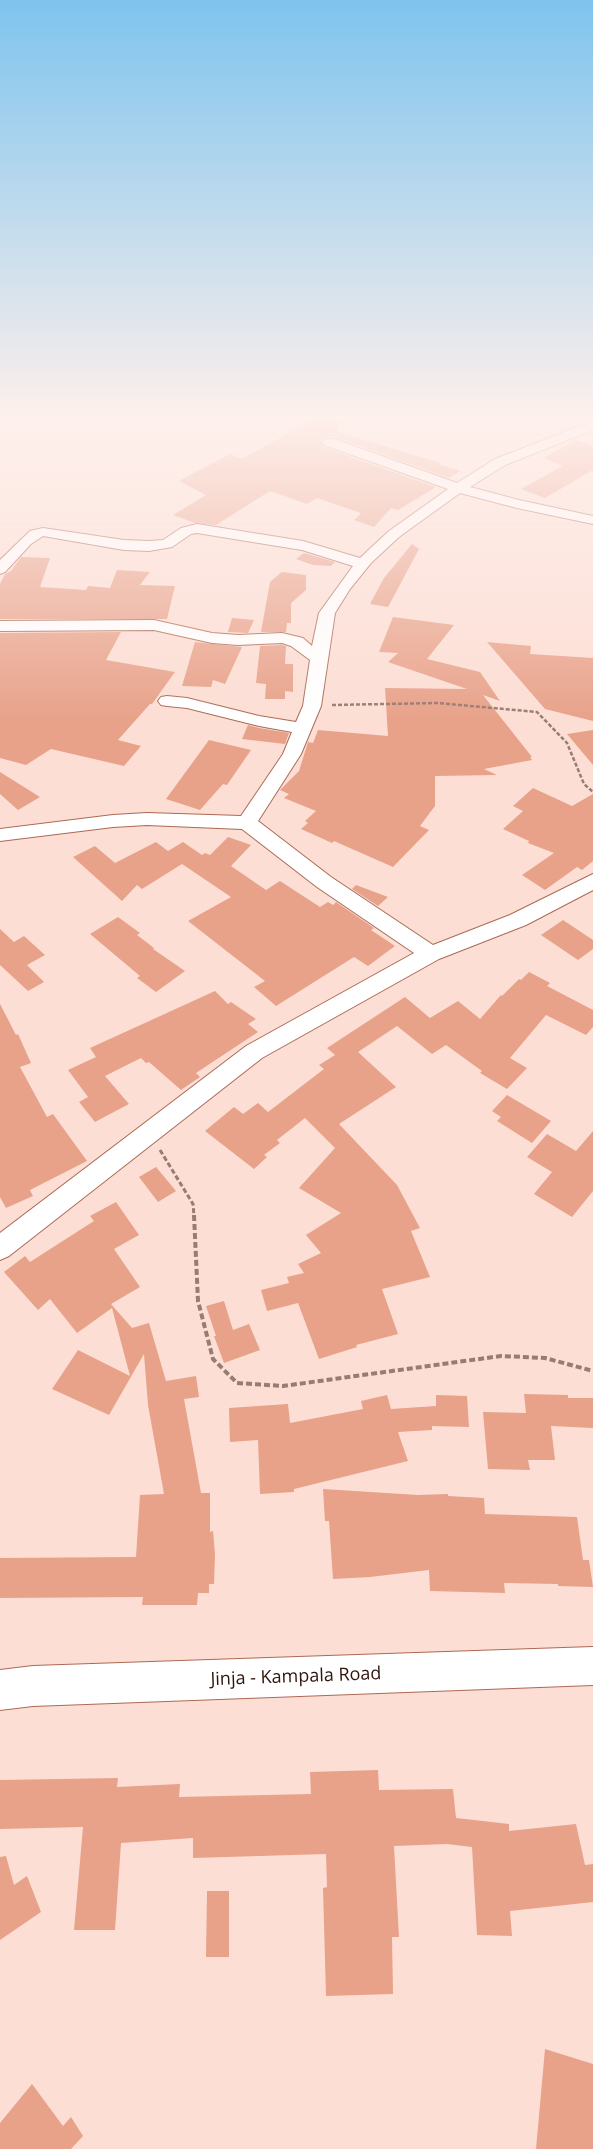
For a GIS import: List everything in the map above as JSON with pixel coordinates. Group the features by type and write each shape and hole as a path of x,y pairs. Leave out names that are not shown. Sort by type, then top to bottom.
{"highway":[{"name":"Jinja - Kampala Road","path":"0,1690 33,1686 593,1666"}],"street":[{"path":"246,823 292,754 312,706 318,658 327,613 344,587 362,565 394,534 416,519"},
{"path":"0,569 35,534 43,532 124,545 149,546 167,544 186,531 197,528 303,546 350,559 362,565"},
{"path":"0,626 154,624 212,638 238,640 282,638 297,642 318,658"},
{"path":"167,701 187,703 259,721 302,728"},
{"path":"0,835 113,821 147,819 246,823 324,882 431,954"},
{"path":"0,1248 254,1052 336,1004 431,954 588,890"}],"path":[{"path":"312,706 438,703 537,712 567,743 584,784 593,792"},
{"path":"150,1133 193,1204 198,1300 214,1359 237,1383 284,1386 501,1356 545,1358 593,1371"}],"building":[{"path":"185,519 225,519 216,525 195,523"},
{"path":"355,519 381,519 374,527"},
{"path":"412,544 419,549 388,607 370,604 384,578"},
{"path":"304,553 335,562 331,566 313,565 296,559"},
{"path":"21,557 50,558 40,587 86,590 88,586 110,588 117,570 150,572 140,585 175,586 167,619 0,619 0,584 5,574 11,571"},
{"path":"282,572 306,575 306,590 291,603 291,623 287,623 286,632 261,632 270,582"},
{"path":"393,617 454,625 427,659 480,672 500,701 483,695 532,757 530,757 532,760 484,769 497,775 435,776 435,806 420,826 429,830 393,867 334,841 332,843 301,829 308,823 305,821 316,811 284,798 289,794 280,790 299,771 308,742 313,743 318,730 388,736 385,688 467,689 388,662 398,653 379,652"},
{"path":"232,618 254,620 248,633 228,632"},
{"path":"121,632 106,660 175,672 152,704 118,740 141,746 124,766 51,749 26,765 0,758 0,633"},
{"path":"195,642 242,647 225,684 213,680 211,687 182,686"},
{"path":"487,642 531,646 530,654 593,658 593,721 545,709"},
{"path":"260,646 286,646 285,664 293,664 293,692 285,691 285,699 265,699 266,684 256,683"},
{"path":"248,725 289,733 285,744 242,739"},
{"path":"593,730 593,765 567,734"},
{"path":"209,740 251,750 227,785 223,784 200,810 166,799"},
{"path":"0,772 40,797 18,810 0,794"},
{"path":"533,788 572,806 593,794 593,861 582,870 577,867 545,890 522,875 554,853 528,843 529,841 503,829 523,811 513,806"},
{"path":"228,837 251,845 231,866 266,890 280,881 320,907 328,902 333,905 336,902 374,928 371,930 395,946 368,966 354,957 276,1006 254,987 265,981 188,921 231,897 182,864 142,889 137,885 122,901 73,857 95,846 115,863 156,842 168,851 183,842 202,855 205,853 210,855"},
{"path":"356,885 388,897 378,906 352,889"},
{"path":"118,917 140,933 137,935 153,949 185,971 156,992 137,978 140,976 90,934"},
{"path":"563,920 593,940 593,949 578,960 541,935"},
{"path":"0,929 14,942 24,936 45,955 27,965 44,982 28,991 0,965"},
{"path":"529,972 550,983 547,986 593,1010 593,1027 586,1035 546,1015 510,1058 527,1068 507,1089 480,1073 482,1071 446,1045 432,1054 397,1026 358,1052 396,1087 339,1124 397,1185 420,1228 411,1231 430,1277 382,1289 398,1334 356,1345 357,1347 319,1359 298,1303 267,1311 261,1290 289,1283 287,1277 304,1273 298,1264 321,1253 306,1235 341,1213 299,1188 335,1148 305,1118 277,1140 280,1143 264,1155 267,1157 254,1169 205,1131 234,1107 243,1114 258,1103 268,1112 324,1069 319,1065 335,1055 327,1048 405,997 430,1018 458,1001 480,1019 501,995"},
{"path":"215,991 228,1004 231,1002 256,1019 248,1024 258,1032 196,1073 200,1077 181,1090 149,1062 146,1063 141,1058 105,1076 129,1104 95,1122 79,1102 88,1097 68,1070 96,1057 90,1048"},
{"path":"0,1004 16,1035 18,1034 31,1063 20,1067 47,1117 53,1114 87,1161 30,1190 33,1196 6,1208 0,1197"},
{"path":"507,1095 551,1121 532,1143 497,1121 501,1117 492,1111"},
{"path":"593,1131 593,1191 572,1217 534,1194 552,1172 527,1157 547,1134 576,1151"},
{"path":"156,1167 176,1191 158,1202 139,1177"},
{"path":"116,1202 139,1235 114,1249 140,1287 111,1304 132,1328 149,1323 166,1381 196,1376 199,1397 184,1399 201,1493 210,1493 210,1532 213,1531 215,1554 214,1584 209,1584 209,1593 198,1593 197,1605 142,1605 143,1597 0,1598 0,1558 136,1557 140,1495 164,1494 148,1405 144,1354 109,1415 52,1389 78,1350 130,1376 112,1308 77,1333 50,1299 38,1310 4,1272 25,1256 30,1262 94,1221 90,1216"},
{"path":"224,1301 233,1330 249,1324 260,1350 224,1363 206,1306"},
{"path":"524,1394 568,1395 568,1398 593,1398 593,1428 551,1426 555,1460 528,1460 530,1470 488,1469 483,1412 526,1413"},
{"path":"387,1395 391,1409 436,1406 436,1395 467,1396 469,1427 432,1426 432,1430 398,1432 408,1461 294,1489 294,1492 260,1494 258,1440 230,1442 229,1408 288,1404 290,1423 363,1409 361,1401"},
{"path":"323,1489 418,1495 448,1494 448,1496 484,1498 485,1514 577,1517 583,1560 589,1560 593,1587 504,1583 505,1593 430,1591 429,1570 333,1579 329,1521 325,1521"},
{"path":"378,1770 379,1790 453,1789 456,1818 509,1824 509,1831 576,1824 585,1865 593,1864 593,1902 510,1911 512,1936 477,1935 472,1847 447,1844 394,1846 399,1937 392,1937 393,1994 326,1996 323,1888 327,1887 326,1854 193,1858 193,1838 121,1843 115,1930 74,1930 83,1827 0,1829 0,1780 118,1778 117,1787 180,1784 179,1797 311,1794 310,1772"},
{"path":"6,1856 14,1885 27,1876 41,1912 0,1940 0,1857"},
{"path":"207,1891 229,1891 229,1957 206,1957"},
{"path":"545,2049 593,2064 593,2149 536,2149"},
{"path":"32,2084 63,2126 71,2117 83,2136 71,2149 0,2149 0,2123"}]}
